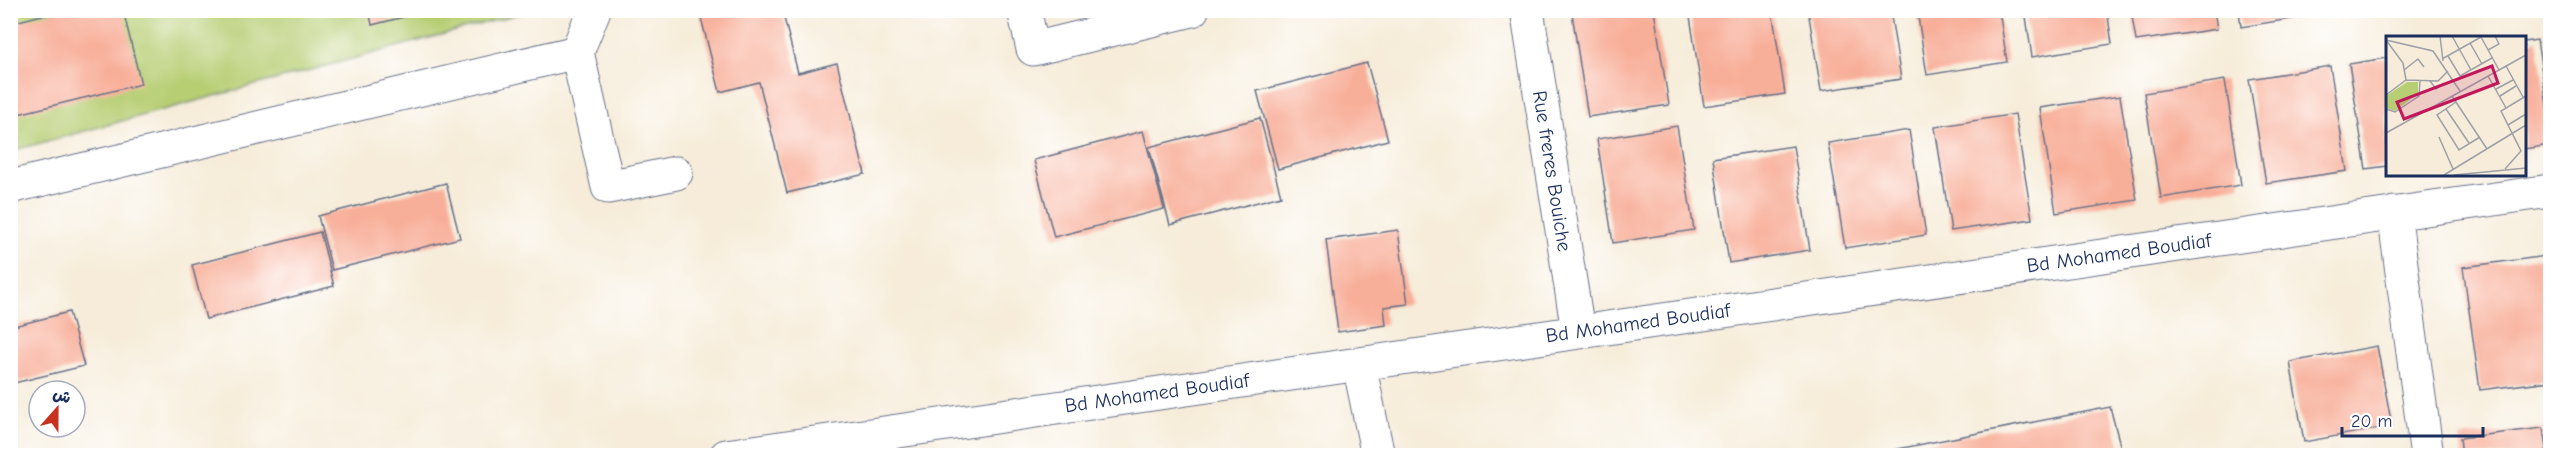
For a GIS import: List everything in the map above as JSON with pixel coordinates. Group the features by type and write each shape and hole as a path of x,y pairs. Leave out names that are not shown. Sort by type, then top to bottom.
{"street":[{"path":"594,10 577,52 608,187 676,173"},
{"path":"1024,10 1033,50 1192,10"},
{"name":"Rue freres Bouiche","path":"1527,10 1578,332"},
{"path":"10,187 577,52"},
{"name":"Bd Mohamed Boudiaf","path":"726,456 2550,191"},
{"path":"2394,213 2427,456"},
{"path":"1359,363 1378,456"}],"green space":[{"path":"11,11 530,11 11,151"}],"building":[{"path":"63,10 123,10 141,84 10,116 10,23"},
{"path":"369,10 426,10 427,11 372,25"},
{"path":"699,10 782,10 798,73 837,63 865,174 787,193 759,82 720,92"},
{"path":"1590,10 1654,10 1669,105 1588,117 1572,13"},
{"path":"1689,10 1772,10 1785,94 1704,106"},
{"path":"1808,10 1890,10 1901,79 1821,91"},
{"path":"1917,10 1999,10 2007,62 1927,75"},
{"path":"2025,10 2107,10 2112,44 2032,57"},
{"path":"2131,10 2214,10 2217,29 2136,41"},
{"path":"2239,10 2321,10 2322,14 2241,27"},
{"path":"2537,40 2550,125 2550,145 2525,149 2525,42"},
{"path":"2386,58 2386,166 2366,169 2349,64"},
{"path":"1367,63 1388,140 1278,169 1257,91"},
{"path":"2330,66 2347,171 2266,183 2249,79"},
{"path":"2225,80 2241,185 2161,198 2144,93"},
{"path":"2120,96 2137,200 2056,213 2040,108"},
{"path":"2015,114 2032,219 1951,231 1935,127"},
{"path":"1260,118 1281,196 1170,225 1149,147"},
{"path":"1677,126 1694,230 1613,243 1597,139"},
{"path":"1909,130 1926,235 1845,248 1828,143"},
{"path":"1143,131 1164,209 1054,237 1034,160"},
{"path":"1793,146 1810,250 1729,263 1713,158"},
{"path":"446,183 460,238 332,270 318,216"},
{"path":"1398,230 1408,304 1384,307 1386,325 1338,332 1326,240"},
{"path":"320,232 334,286 206,319 192,265"},
{"path":"2547,256 2550,281 2550,381 2480,390 2463,267"},
{"path":"69,312 84,366 10,384 10,327"},
{"path":"2377,346 2392,426 2304,442 2290,362"},
{"path":"2110,407 2123,456 1872,456 1872,454"},
{"path":"2543,428 2547,456 2462,456 2460,438"}]}
